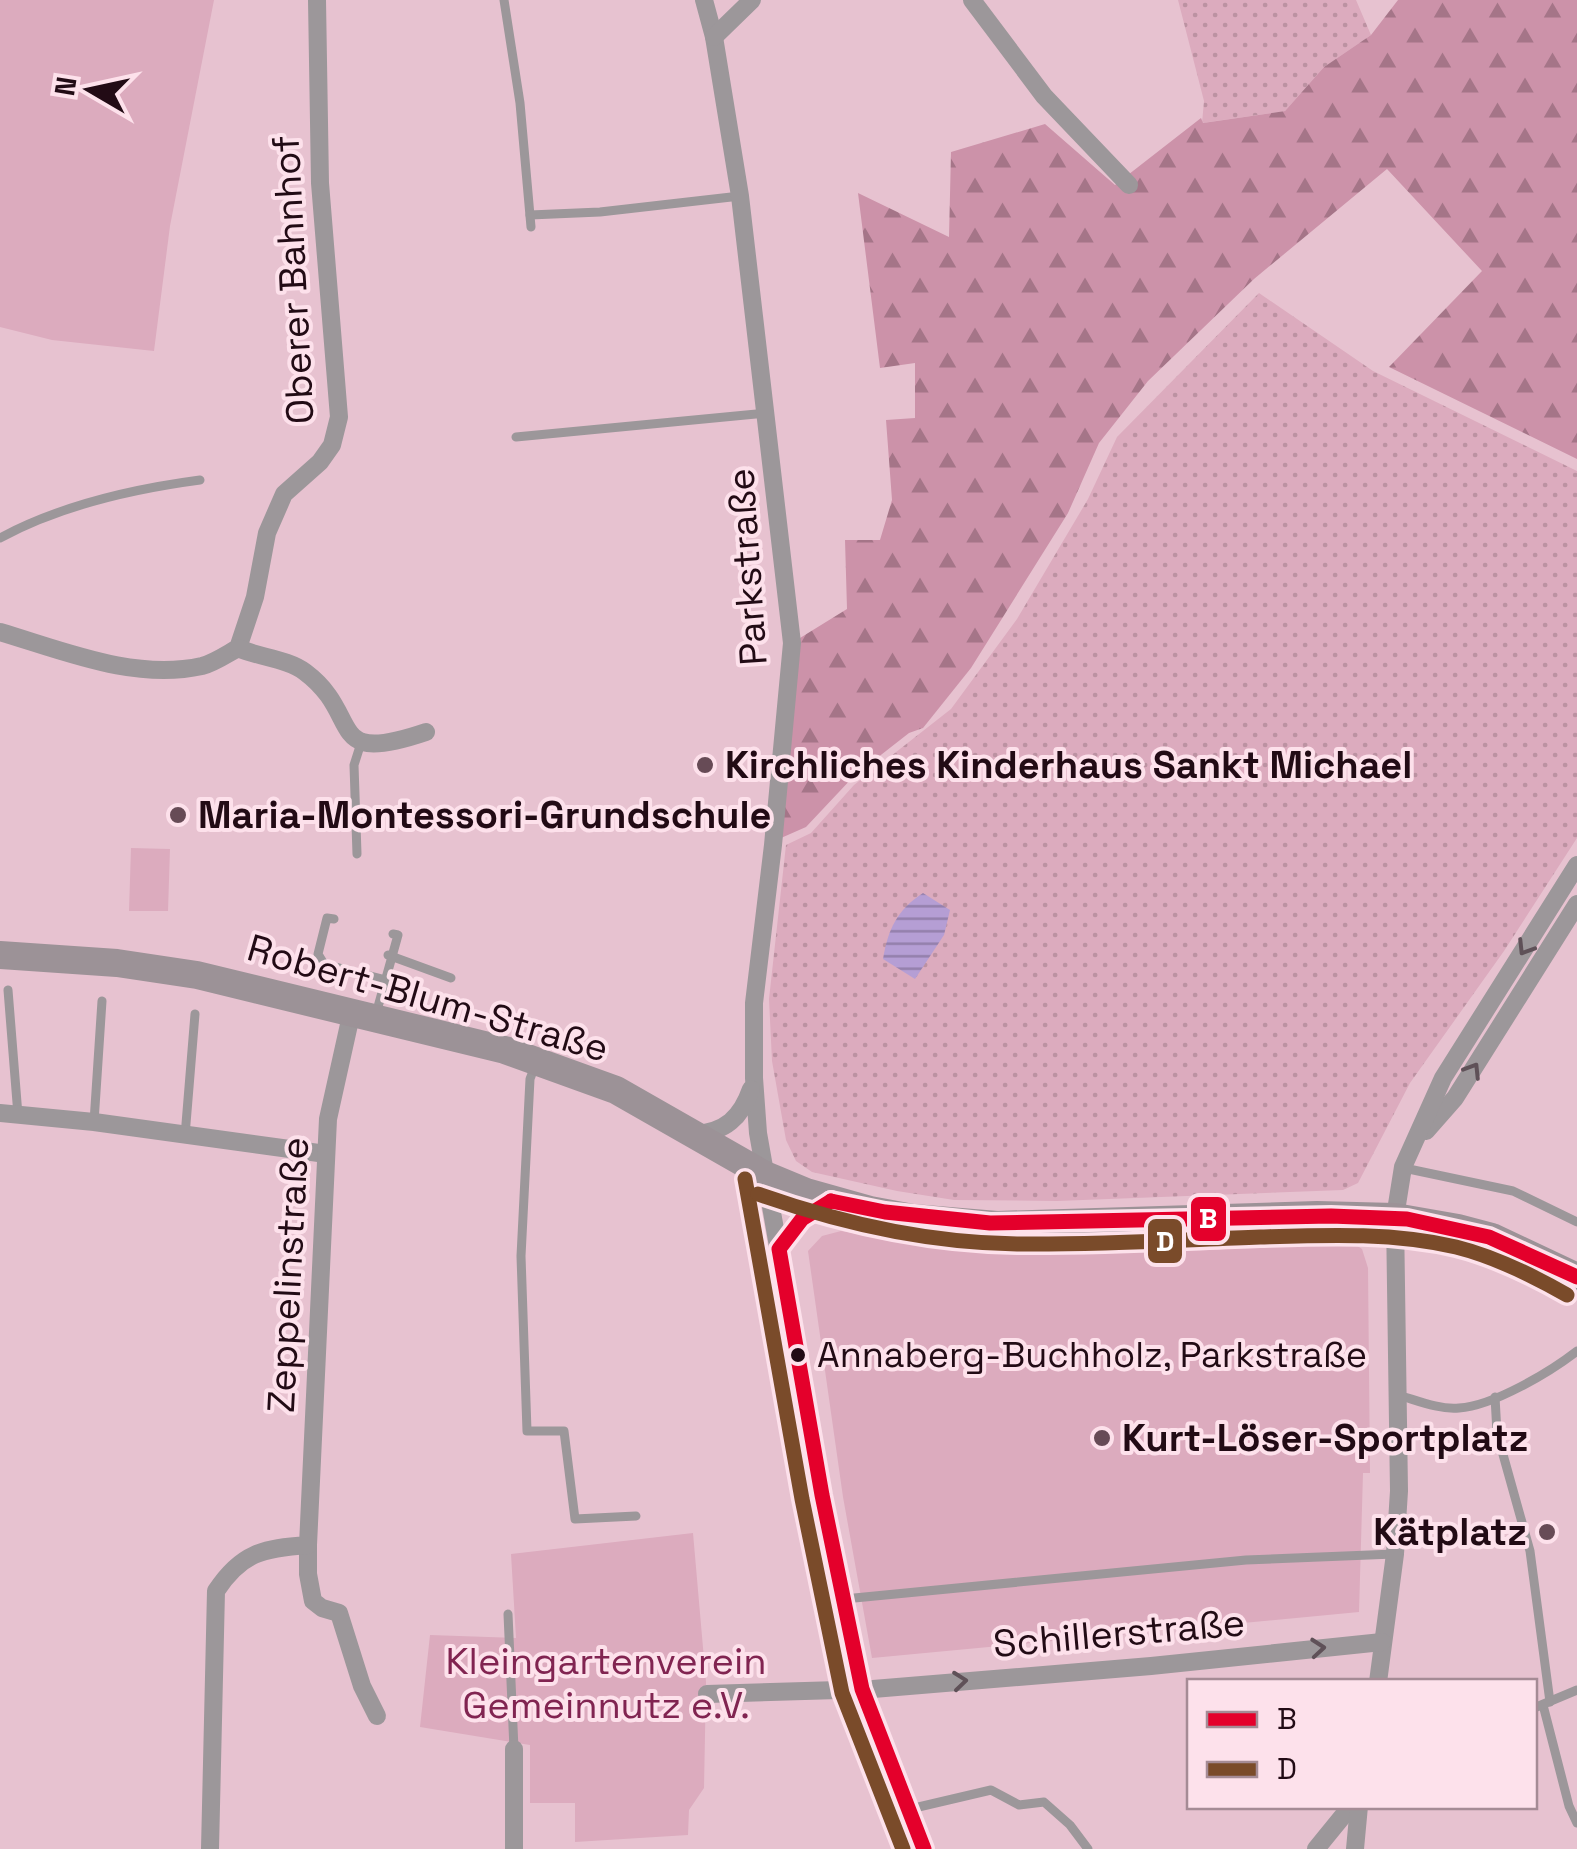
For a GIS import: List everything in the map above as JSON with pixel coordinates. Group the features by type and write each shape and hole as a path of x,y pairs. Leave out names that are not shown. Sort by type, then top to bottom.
{"main road":[{"name":"Robert-Blum-Straße","path":"0,955 117,963 197,975 537,1060 616,1090 765,1175 830,1200 913,1218 996,1226 1304,1216 1394,1217 1492,1237 1577,1277"}],"street":[{"name":"Oberer Bahnhof","path":"238,648 256,597 267,533 284,494 332,446 339,417 320,183 317,0"},
{"name":"Parkstraße","path":"704,0 714,37 740,196 792,642 774,845 754,1003 754,1078 765,1175 862,1689 924,1849"},
{"path":"714,37 752,0"},
{"path":"972,0 1044,96 1129,185"},
{"path":"0,632 99,661 158,670 205,666 238,648 303,670 325,692 351,735 361,743 386,744 426,732"},
{"path":"1378,1679 1399,1491 1394,1217 1403,1168 1443,1078 1577,865"},
{"path":"1412,1146 1455,1098 1577,904"},
{"name":"Zeppelinstraße","path":"364,1014 328,1119 308,1574 313,1601 338,1613 362,1686 377,1716"},
{"path":"693,1134 712,1133 730,1123 743,1108 754,1078"},
{"path":"9,1114 326,1154"},
{"path":"778,1250 802,1219 830,1200"},
{"path":"210,1849 216,1592 232,1567 262,1550 308,1545"},
{"name":"Schillerstraße","path":"862,1689 1151,1666 1382,1642"},
{"path":"707,1694 862,1689"},
{"path":"514,1749 514,1849"},
{"path":"1316,1849 1349,1809"},
{"path":"1355,1849 1359,1809"}],"lane":[{"path":"504,0 520,103 531,227"},
{"path":"530,215 600,212 740,196"},
{"path":"516,437 766,412"},
{"path":"0,538 32,520 141,488 200,480"},
{"path":"357,854 354,765 361,743"},
{"path":"334,920 327,918 325,940 318,954 324,964 386,980"},
{"path":"364,1014 386,980 398,935 394,934"},
{"path":"390,956 451,978"},
{"path":"8,990 9,1114"},
{"path":"94,1122 102,1001"},
{"path":"185,1136 195,1014"},
{"path":"537,1060 530,1079 520,1256 527,1431 564,1432 575,1519 636,1516"},
{"path":"1403,1168 1513,1192 1577,1222"},
{"path":"1398,1395 1458,1408 1548,1373 1577,1351"},
{"path":"1499,1395 1498,1433 1530,1551 1542,1705 1577,1823"},
{"path":"844,1598 1246,1560 1395,1554"},
{"path":"508,1614 514,1749"},
{"path":"1542,1705 1577,1690"},
{"path":"910,1810 990,1790 1019,1804 1044,1802 1070,1825 1088,1849"}],"green space":[{"path":"0,0 214,0 170,226 154,351 52,340 0,327"},
{"path":"1178,0 1356,0 1371,35 1324,67 1285,111 1202,123 1204,101"},
{"path":"1398,0 1577,0 1577,459 1389,367 1482,271 1387,169 1254,279 1148,381 1099,443 1068,513 971,668 923,728 909,733 854,776 806,827 781,838 800,638 847,609 845,540 880,540 892,500 886,420 915,418 915,363 880,368 858,193 949,237 951,152 1045,124 1115,185 1201,118 1203,123 1285,111 1324,67 1371,35"},
{"path":"1259,293 1373,371 1577,471 1577,838 1504,951 1410,1083 1358,1183 1343,1190 1057,1201 954,1200 812,1172 796,1161 786,1140 772,1061 769,999 786,845 811,833 854,785 951,709 1017,619 1088,499 1117,437"},
{"path":"131,848 170,849 168,911 129,911"},
{"name":"Kurt-Löser-Sportplatz","path":"841,1231 939,1248 1350,1241 1362,1249 1368,1268 1370,1473 1363,1473 1359,1612 872,1658 843,1497 808,1251 822,1236"},
{"name":"Kleingartenverein Gemeinnutz e.V.","path":"693,1533 706,1682 704,1788 689,1810 688,1835 575,1842 575,1803 530,1803 530,1745 420,1727 430,1635 516,1638 511,1554"}],"shaded area":[{"path":"923,893 950,910 944,935 915,979 883,959 895,921"}],"transit line":[{"name":"D","path":"745,1179 802,1499 842,1693 903,1849"},
{"name":"D","path":"758,1194 886,1230 984,1243 1078,1244 1334,1235 1408,1239 1485,1256 1567,1295"},
{"name":"B","path":"831,1201 885,1212 990,1223 1331,1216 1407,1219 1489,1237 1577,1277"},
{"name":"B","path":"831,1201 802,1219 779,1249 822,1495 862,1689 924,1849"}],"place":[{"name":"Kirchliches Kinderhaus Sankt Michael","path":"705,765"},
{"name":"Maria-Montessori-Grundschule","path":"178,815"},
{"name":"Annaberg-Buchholz, Parkstraße","path":"798,1355"},
{"name":"Kurt-Löser-Sportplatz","path":"1102,1438"},
{"name":"Kätplatz","path":"1547,1532"}]}
